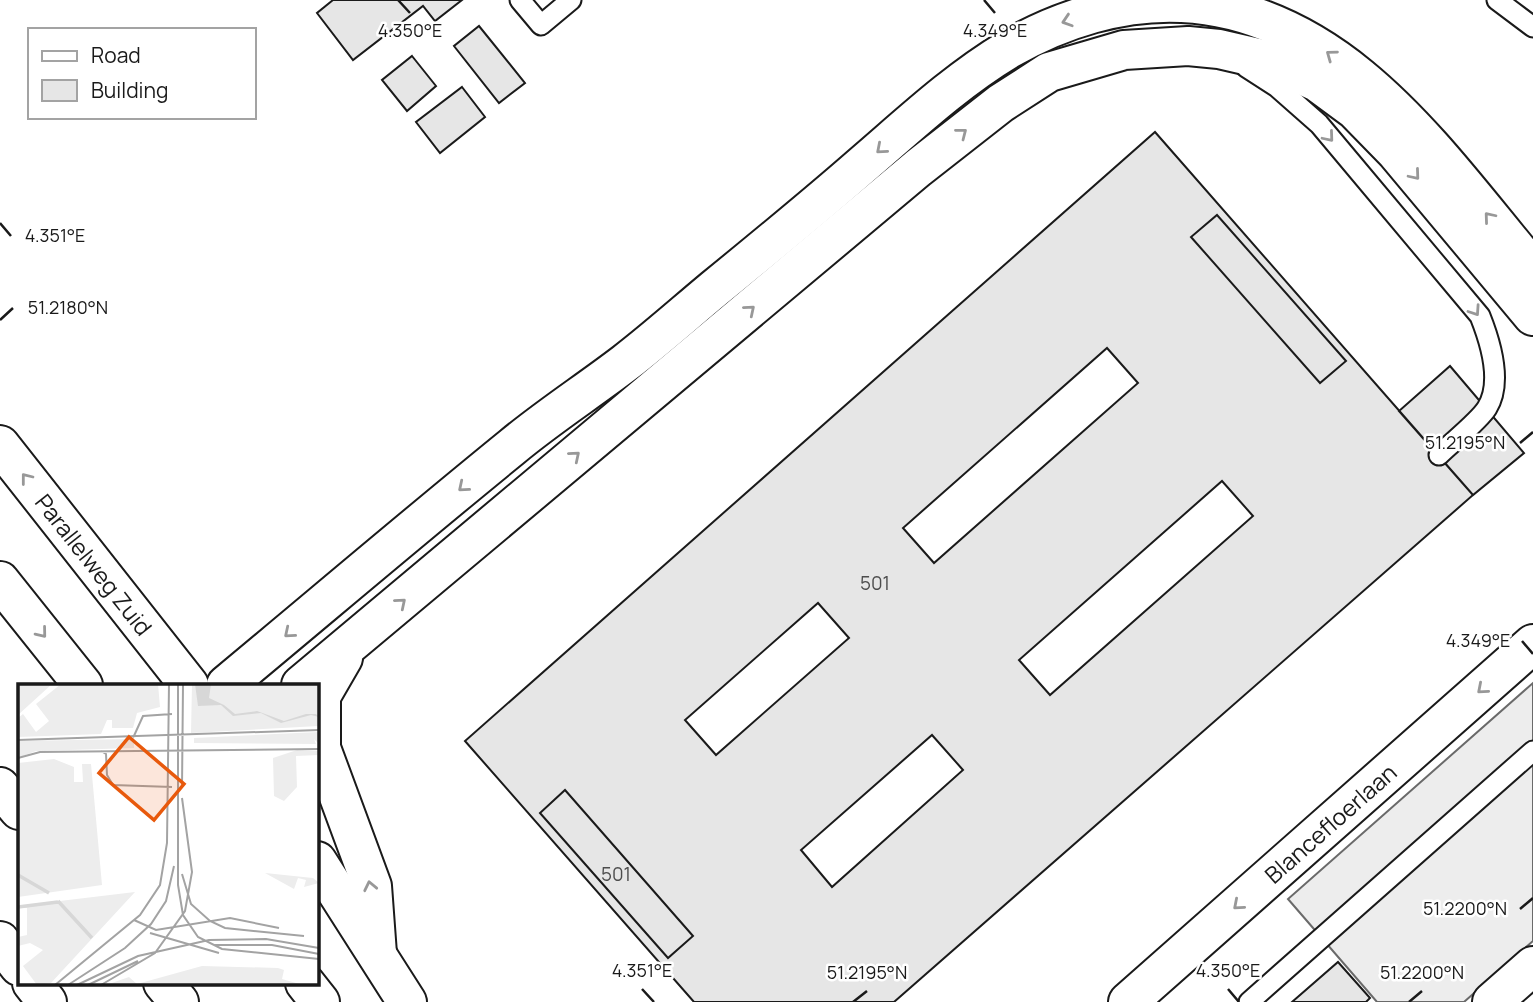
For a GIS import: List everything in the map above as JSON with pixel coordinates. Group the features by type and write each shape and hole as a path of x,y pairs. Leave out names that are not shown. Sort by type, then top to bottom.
{"main road":[{"path":"227,684 516,443 627,361 859,169 947,92 1008,50 1063,21 1130,5 1183,3 1232,11 1278,26 1324,49 1368,82 1410,123 1533,269"},
{"path":"302,684 918,168 1001,103 1049,72 1124,50 1188,46 1219,49 1271,61 1318,82 1355,110 1396,152 1533,316"},
{"name":"Parallelweg Zuid","path":"0,445 188,684"},
{"path":"0,581 82,684"},
{"name":"Blancefloerlaan","path":"1128,1002 1533,644"},
{"path":"349,647 321,696 321,748 372,886 377,954"},
{"path":"0,787 18,809"},
{"path":"318,863 407,1002"},
{"path":"0,941 18,965"},
{"path":"1497,998 1533,966"},
{"path":"33,984 47,1002"},
{"path":"164,984 179,1002"},
{"path":"306,984 320,1002"}],"lane":[{"path":"520,0 541,25 571,0"},
{"path":"1497,0 1533,27"},
{"path":"1219,49 1277,87 1319,124 1480,316 1490,341 1494,365 1492,394 1487,409 1439,455"},
{"path":"1249,1002 1533,751"}],"shaded area":[{"path":"1533,683 1533,941 1464,1002 1377,1002 1288,899"}],"building":[{"path":"333,0 462,0 435,21 423,6 353,60 317,13"},
{"path":"479,26 525,83 499,103 454,46"},
{"path":"412,56 436,86 407,111 382,80"},
{"path":"462,87 485,117 440,153 416,122"},
{"path":"1155,132 1473,495 894,1002 694,1002 465,741","holes":["1217,215 1346,361 1320,383 1191,237","1107,348 1138,383 934,563 903,528","1222,481 1253,516 1050,695 1019,660","818,603 849,638 716,755 685,720","932,735 963,770 832,887 801,850","565,790 693,936 668,958 540,813"]},
{"path":"1217,215 1346,361 1320,383 1191,237"},
{"path":"1450,366 1524,453 1473,495 1399,411"},
{"path":"565,790 693,936 668,958 540,813"},
{"path":"1338,962 1370,998 1366,1002 1292,1002"}]}
